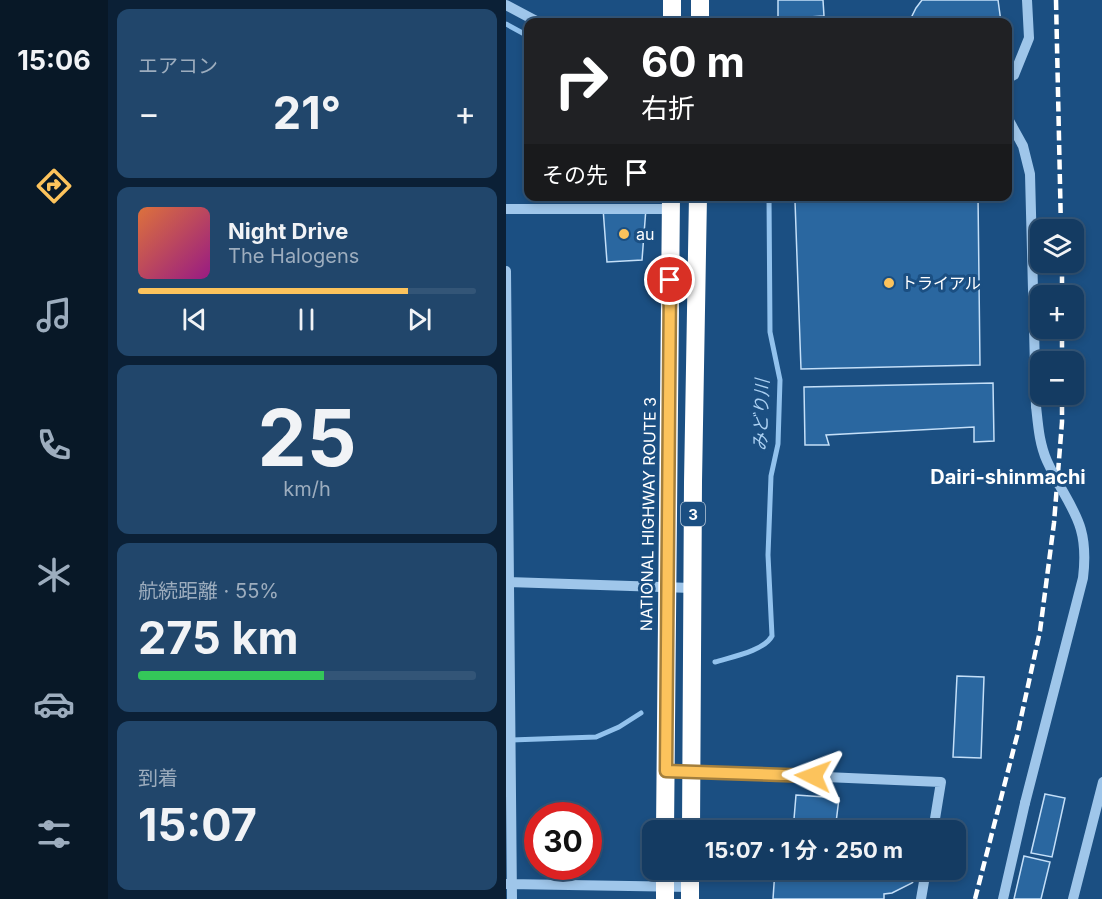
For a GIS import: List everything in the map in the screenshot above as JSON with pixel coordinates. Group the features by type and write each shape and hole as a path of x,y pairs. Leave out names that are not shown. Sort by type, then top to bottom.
{"highway":[{"path":"672,0 672,18"},
{"path":"700,0 700,18"},
{"name":"3","path":"691,820 698,201"},
{"name":"NATIONAL HIGHWAY ROUTE 3","path":"665,820 671,203"}],"street":[{"path":"1012,76 1029,38 1027,0"},
{"path":"511,4 532,18"},
{"path":"1003,899 1083,578 1085,558 1082,531 1074,508 1046,460 1040,439 1036,406 1030,174 1023,146 1012,126"},
{"path":"506,209 671,203"},
{"path":"506,271 510,728 508,884 512,899"},
{"path":"508,582 692,588"},
{"path":"666,771 941,782 935,820"},
{"path":"1073,899 1103,782"},
{"path":"921,899 924,880"},
{"path":"508,884 690,885"}],"building":[{"path":"778,0 823,0 824,16 778,18"},
{"path":"922,0 998,0 1000,18 911,18"},
{"name":"トライアル","path":"795,201 978,201 980,365 801,369"},
{"name":"au","path":"603,208 646,208 642,260 607,262"},
{"path":"993,383 994,441 974,442 974,427 826,435 829,445 805,445 804,387"},
{"path":"957,676 984,677 981,758 953,757"},
{"path":"1045,794 1065,798 1052,857 1031,853"},
{"path":"796,795 839,798 836,820 794,820"},
{"path":"1024,856 1050,862 1041,899 1014,899"},
{"path":"774,880 915,880 892,893 884,894 884,899 773,899"}],"waterway":[{"name":"みどり川","path":"506,24 524,34"},
{"name":"みどり川","path":"769,201 770,332 780,380 778,444 771,476 768,555 772,636"},
{"path":"715,662 755,650 772,636"},
{"path":"511,740 596,737 619,727 641,713"}],"railway":[{"path":"1056,0 1061,219"},
{"path":"1062,273 1062,285"},
{"path":"1062,339 1062,351"},
{"path":"975,899 1017,736 1040,631 1054,523 1062,405"}],"place":[{"name":"au","path":"624,234"},
{"name":"トライアル","path":"889,283"}],"district":[{"name":"Dairi-shinmachi","path":"1008,477"}],"route":[{"path":"670,280 666,771 813,776"}]}
